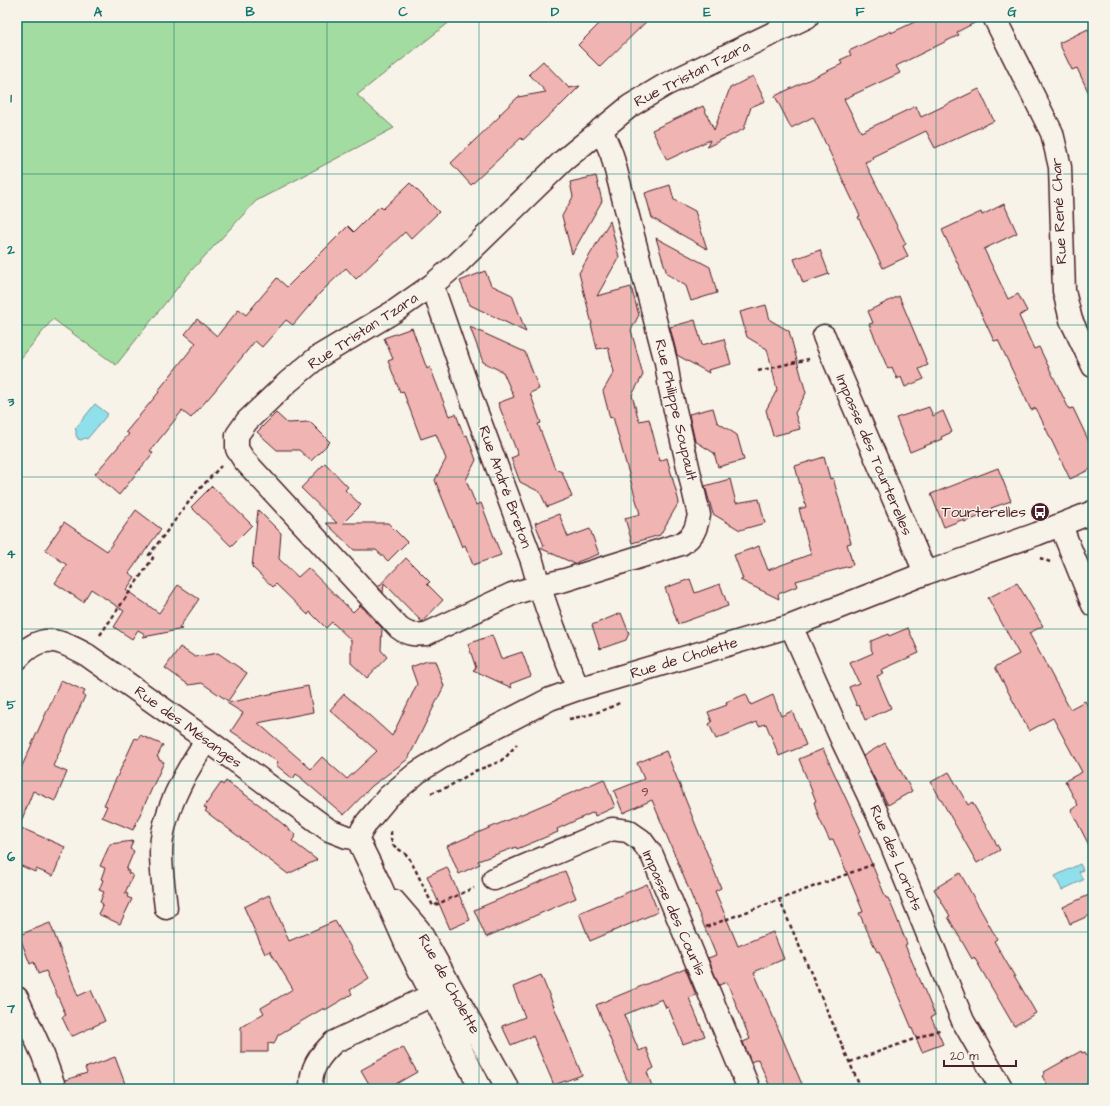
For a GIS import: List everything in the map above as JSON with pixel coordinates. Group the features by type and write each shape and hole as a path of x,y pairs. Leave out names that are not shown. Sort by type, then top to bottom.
{"street":[{"name":"Rue Tristan Tzara","path":"237,450 237,435 247,421 288,382 318,356 395,311 432,285 457,264 563,161 630,106 666,85 807,17"},
{"name":"Rue René Char","path":"994,17 1052,133 1060,167 1064,291 1071,320 1093,366"},
{"name":"Rue Philippe Soupault","path":"539,586 565,580 681,544 690,538 694,531 699,514 670,388 666,362 612,155 601,129"},
{"name":"Rue André Breton","path":"432,285 472,400 532,561 539,586 578,689"},
{"name":"Impasse des Tourterelles","path":"827,345 926,573"},
{"path":"237,450 244,460 302,524 399,628 406,633 415,635 426,634 512,594 539,586"},
{"name":"Rue de Cholette","path":"481,1089 407,946 357,838 367,822 388,797 418,772 463,744 550,699 578,689 791,626 926,573 1061,525 1093,512"},
{"path":"1061,525 1093,605"},
{"name":"Rue des Loriots","path":"791,626 842,740 884,827 963,1022 1002,1089"},
{"name":"Rue des Mésanges","path":"17,659 32,645 48,640 66,643 87,655 207,740 329,830 347,837 357,838"},
{"path":"166,908 161,852 164,826 172,802 192,762 207,740"},
{"name":"Impasse des Courlis","path":"494,879 612,829 628,831 641,840 652,856 750,1089"},
{"name":"Rue de Cholette","path":"380,885 419,930 508,1089"},
{"path":"311,1089 315,1065 322,1053 334,1042 432,995"},
{"path":"17,998 43,1055 55,1089"}],"path":[{"path":"758,371 827,345"},
{"path":"87,655 153,558 149,555 194,495 237,450"},
{"path":"1037,557 1046,559 1061,567 1075,561"},
{"path":"564,720 598,713 625,700"},
{"path":"430,793 448,787 475,771 499,762 506,757 519,742"},
{"path":"392,827 391,839 393,845 408,856 433,906 494,879"},
{"path":"685,935 896,856"},
{"path":"779,899 861,1089"},
{"path":"850,1062 963,1022"}],"green space":[{"path":"17,17 456,17 357,95 394,128 256,201 190,272 116,365 53,319 17,363"}],"water":[{"path":"95,404 108,414 87,439 78,439 75,429"},
{"path":"1080,864 1083,870 1079,872 1083,880 1062,890 1055,876"}],"building":[{"path":"606,17 651,17 600,67 578,45"},
{"path":"925,17 982,17 982,19 957,32 959,35 896,66 900,73 844,99 861,132 916,106 921,117 979,89 994,121 935,148 926,131 872,157 873,159 865,162 906,244 903,246 908,256 883,268 858,217 860,216 813,117 791,128 775,96 842,64 840,60 851,55 849,51"},
{"path":"1088,29 1093,40 1093,102 1077,68 1072,70 1059,43"},
{"path":"543,61 569,88 580,86 523,140 521,138 471,185 451,163 518,97 546,92 529,74"},
{"path":"753,76 765,101 751,107 744,129 707,147 710,140 667,160 652,130 703,106 714,130 730,88"},
{"path":"596,176 602,201 572,254 562,216 573,197 570,182"},
{"path":"410,183 439,212 411,239 405,232 356,279 346,268 320,293 293,325 286,320 262,347 255,341 191,418 182,411 150,451 153,453 119,495 95,474 129,434 126,432 159,392 158,391 196,343 185,334 197,319 217,336 239,309 246,315 277,278 287,287 348,226 354,232 380,206 383,209"},
{"path":"670,185 674,200 695,211 707,249 652,218 645,193"},
{"path":"1004,204 1017,233 984,249 1008,299 1018,294 1027,311 1019,316 1034,349 1039,347 1069,409 1073,408 1093,450 1093,468 1070,479 1036,408 1031,410 998,340 994,341 942,230 981,212 982,215"},
{"path":"610,221 619,257 597,296 631,287 639,315 631,330 643,375 632,395 639,421 649,419 660,461 667,458 679,502 660,535 632,543 625,518 640,514 613,417 610,418 603,391 614,372 608,347 597,349 579,273"},
{"path":"656,238 710,267 717,293 691,301 686,286 667,274"},
{"path":"820,250 829,274 803,283 794,259"},
{"path":"485,271 491,285 512,295 526,332 470,305 460,281"},
{"path":"899,296 928,365 919,369 924,379 905,387 901,377 897,379 892,367 888,369 869,324 873,323 868,311"},
{"path":"766,305 770,320 789,331 806,393 795,413 800,429 773,436 766,410 777,390 771,364 767,349 747,337 740,312"},
{"path":"695,320 702,345 724,339 731,364 708,370 709,373 677,355 670,327"},
{"path":"470,327 525,352 539,389 530,393 541,423 538,424 555,469 562,472 572,497 547,507 540,492 520,482 511,458 518,455 498,403 514,397 503,372 483,362"},
{"path":"412,328 427,369 430,367 449,416 456,414 464,436 467,435 476,460 466,480 476,505 481,503 501,555 473,565 465,545 462,547 435,480 446,459 436,434 421,439 403,391 400,392 388,361 393,359 384,338"},
{"path":"929,407 933,416 943,411 952,432 941,437 942,439 910,452 896,418"},
{"path":"713,408 717,422 737,435 744,460 718,467 714,453 695,441 689,414"},
{"path":"276,413 287,423 310,422 330,442 311,461 299,450 277,450 257,432"},
{"path":"824,457 830,479 833,478 851,543 847,544 853,565 796,581 798,586 778,594 779,599 740,580 743,579 734,555 759,546 768,570 811,554 799,509 806,507 795,466"},
{"path":"325,463 348,487 345,490 361,505 343,523 388,523 407,542 388,561 376,550 354,550 326,523 337,523 301,488"},
{"path":"998,468 1011,501 991,508 992,512 964,522 964,519 944,527 931,494"},
{"path":"730,479 736,503 759,499 765,523 740,530 713,514 705,486"},
{"path":"212,486 252,525 231,546 191,507"},
{"path":"136,510 161,529 129,573 135,577 126,590 159,613 178,585 199,599 179,628 182,629 143,637 145,634 138,630 132,639 114,627 124,611 91,589 83,602 55,583 67,565 45,550 64,522 107,551"},
{"path":"258,510 281,533 279,559 298,577 308,568 353,612 360,605 382,628 381,650 387,657 367,678 351,663 351,640 332,622 326,628 310,612 308,615 276,584 273,587 252,567"},
{"path":"559,514 568,537 590,529 599,554 575,564 540,548 544,546 535,523"},
{"path":"406,558 430,582 427,584 443,600 422,622 384,583 383,593 378,587"},
{"path":"690,579 695,593 720,584 728,606 678,624 665,588"},
{"path":"1017,583 1043,626 1029,633 1070,709 1085,701 1093,716 1093,853 1071,810 1078,805 1065,781 1082,772 1053,718 1029,731 995,667 1019,654 988,598"},
{"path":"621,613 629,633 626,640 600,649 592,625"},
{"path":"908,628 919,653 881,670 883,674 877,676 891,708 865,720 849,687 859,683 850,663 873,653 871,649 871,641 888,634 889,636"},
{"path":"492,635 501,659 522,652 531,676 510,684 512,688 473,670 476,668 468,644"},
{"path":"180,647 195,657 218,653 247,673 228,701 202,683 189,685 165,668"},
{"path":"427,661 435,661 444,686 408,759 372,786 344,815 302,778 296,774 293,779 276,765 278,762 231,731 243,713 227,703 308,686 313,712 258,723 311,769 322,757 347,779 377,751 330,710 344,694 392,736 417,684 411,667"},
{"path":"61,680 85,691 83,695 85,696 53,766 67,772 55,801 33,791 19,827 65,847 53,876 36,869 35,872 17,864 17,777"},
{"path":"746,694 751,705 773,695 781,716 792,711 806,745 779,756 766,724 759,726 757,722 716,739 709,724 712,722 708,712 727,705 726,702"},
{"path":"140,735 163,745 157,757 159,760 164,762 133,830 102,817 107,806 104,805 135,738 138,739"},
{"path":"885,743 912,791 888,805 863,756"},
{"path":"823,749 861,831 858,832 886,898 888,898 893,909 907,944 905,945 935,1015 931,1017 943,1044 922,1052 879,951 877,952 859,913 863,912 862,909 833,839 830,841 819,818 814,802 816,801 799,759"},
{"path":"666,751 721,888 715,891 738,946 773,932 784,959 754,972 804,1089 771,1089 758,1059 751,1062 743,1042 750,1039 727,982 719,985 708,958 716,955 652,800 623,813 614,791 644,779 637,763"},
{"path":"949,772 968,805 972,802 1000,850 977,863 931,782"},
{"path":"604,779 615,807 595,816 594,812 557,829 558,832 517,849 516,847 478,861 480,864 459,874 447,846"},
{"path":"226,781 261,806 296,835 292,841 317,860 288,874 205,811 207,809 204,807 221,783 223,785"},
{"path":"133,841 130,849 134,851 126,870 129,871 128,873 133,875 125,893 128,894 127,897 132,899 120,924 98,914 103,904 100,902 104,892 99,890 103,880 101,879 105,868 100,866 110,844"},
{"path":"447,867 470,920 450,929 427,876"},
{"path":"565,871 576,898 486,937 474,910"},
{"path":"960,873 997,939 994,941 1036,1013 1014,1026 974,957 972,959 934,889"},
{"path":"647,884 658,912 590,941 579,913"},
{"path":"1093,893 1093,914 1070,924 1063,907"},
{"path":"269,895 289,941 335,921 369,978 350,990 352,994 325,1010 324,1008 278,1035 274,1044 268,1043 268,1052 241,1052 241,1027 264,1013 261,1008 293,989 270,951 265,954 244,907"},
{"path":"50,923 78,996 91,990 105,1021 73,1036 71,1036 62,1017 66,1015 46,971 38,974 34,962 30,964 19,935"},
{"path":"685,968 696,995 689,998 705,1036 683,1044 668,1007 666,1008 662,999 624,1015 639,1051 646,1048 654,1068 647,1072 653,1089 631,1089 596,1005"},
{"path":"541,975 582,1075 554,1085 533,1036 511,1045 502,1026 525,1017 513,987"},
{"path":"403,1047 417,1072 387,1089 372,1089 361,1070"},
{"path":"1081,1051 1082,1053 1085,1052 1093,1066 1093,1080 1078,1089 1050,1089 1042,1076 1045,1074 1044,1072"},
{"path":"115,1057 127,1089 67,1089 65,1080 87,1073 85,1068"}],"place":[{"name":"Tourterelles","path":"1040,512"}]}
